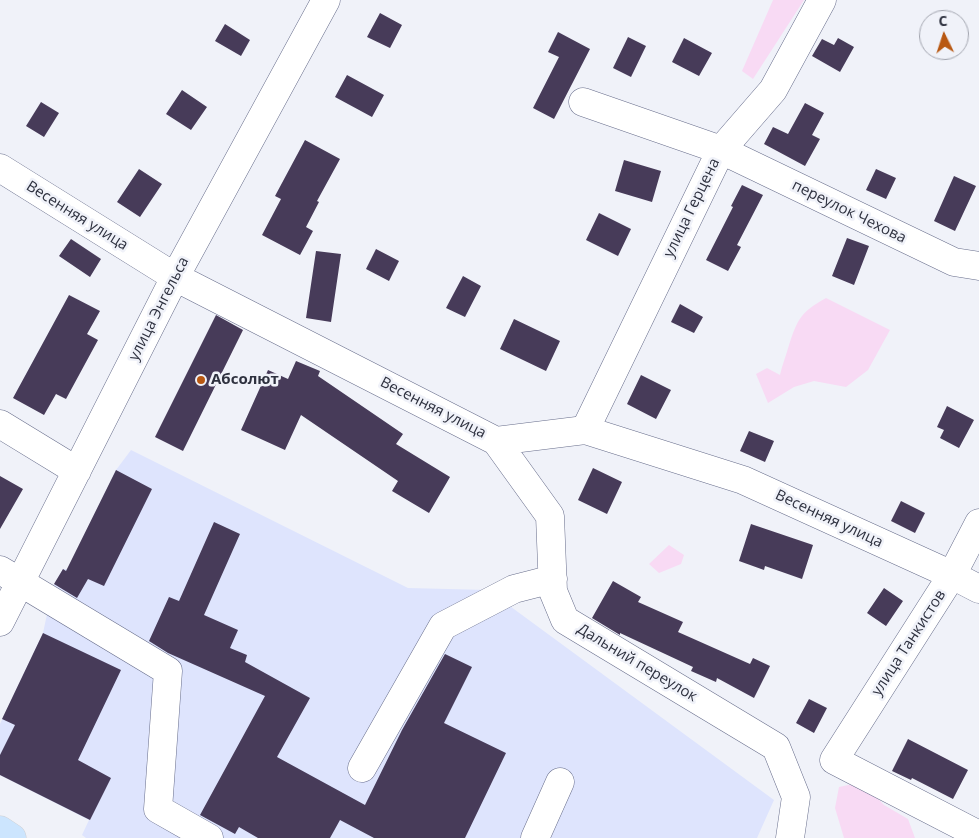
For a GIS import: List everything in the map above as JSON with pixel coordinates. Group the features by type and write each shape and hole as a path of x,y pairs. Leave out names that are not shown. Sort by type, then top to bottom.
{"main road":[{"path":"0,830 12,838"}],"street":[{"name":"улица Энгельса","path":"0,622 10,576 77,471 175,277 326,0"},
{"name":"улица Герцена","path":"585,430 720,150 773,90 822,0"},
{"name":"переулок Чехова","path":"582,102 720,150 954,262 979,266"},
{"name":"Весенняя улица","path":"0,168 175,277 496,440 585,430 743,480 979,589"},
{"path":"0,424 77,471"},
{"name":"Дальний переулок","path":"496,440 550,516 553,591 565,620 776,747 796,797 790,838"},
{"name":"улица Танкистов","path":"979,523 952,575 834,760 979,835"},
{"path":"10,576 168,670 158,809 209,838"},
{"path":"362,768 443,626 514,589 552,579"},
{"path":"535,838 560,782"}],"shaded area":[{"path":"773,0 804,0 753,79 742,71"},
{"path":"826,298 890,330 868,370 846,387 814,381 794,387 768,403 756,374 767,368 780,375 798,322 811,307"},
{"path":"131,450 408,588 488,590 774,800 757,838 86,838 82,835 89,820 0,775 0,724 43,633 53,586 63,569 68,569 116,470"},
{"path":"669,545 684,555 681,564 659,573 649,564"},
{"path":"853,784 868,788 884,805 908,819 915,838 844,838 835,808 839,787"}],"building":[{"path":"380,13 402,25 390,48 367,37"},
{"path":"225,24 250,40 241,56 215,41"},
{"path":"558,32 590,49 554,119 533,108 559,57 548,52"},
{"path":"628,37 646,46 631,77 613,68"},
{"path":"684,38 712,53 699,76 672,62"},
{"path":"838,38 854,47 840,72 812,56 822,39 834,45"},
{"path":"347,75 384,95 372,117 335,97"},
{"path":"182,90 207,107 191,130 166,114"},
{"path":"41,102 59,113 44,137 26,126"},
{"path":"805,103 824,113 812,135 820,139 805,166 764,144 773,127 788,134"},
{"path":"305,140 340,159 317,201 319,202 306,227 313,231 300,255 262,235 281,199 275,196"},
{"path":"624,160 661,171 652,202 615,191"},
{"path":"139,169 162,184 140,217 117,202"},
{"path":"876,169 896,178 886,199 866,190"},
{"path":"954,176 976,186 955,231 934,221"},
{"path":"742,185 763,195 737,245 741,247 728,271 706,260"},
{"path":"599,213 631,229 618,256 586,240"},
{"path":"847,238 869,246 854,285 832,276"},
{"path":"71,239 101,259 90,277 59,256"},
{"path":"376,249 399,261 389,281 366,269"},
{"path":"316,251 341,254 331,322 306,318"},
{"path":"463,276 481,286 465,317 446,308"},
{"path":"69,295 100,311 87,334 98,340 66,399 56,394 44,415 13,398"},
{"path":"680,304 703,317 694,333 671,322"},
{"name":"Абсолют","path":"216,315 243,330 183,451 155,437"},
{"path":"514,319 560,341 546,371 500,349"},
{"path":"296,361 320,371 318,376 403,434 396,444 450,477 429,513 392,491 398,481 301,415 285,450 241,430 268,370 288,379"},
{"path":"641,375 671,390 656,419 627,404"},
{"path":"947,406 974,420 959,448 940,438 944,430 937,427"},
{"path":"749,431 774,441 765,462 740,451"},
{"path":"593,468 622,482 607,514 578,500"},
{"path":"116,470 152,489 104,586 88,579 77,598 54,584 63,569 66,571"},
{"path":"0,476 23,489 0,529"},
{"path":"901,501 925,513 915,533 891,521"},
{"path":"214,522 240,534 204,615 238,630 230,648 247,655 245,662 310,698 277,757 365,805 402,730 445,654 472,667 444,723 506,753 465,838 374,838 340,820 330,838 258,838 239,827 235,834 200,815 265,696 168,653 149,641 169,597 179,601"},
{"path":"751,524 813,545 802,579 765,566 764,570 739,561"},
{"path":"613,581 641,597 638,602 683,622 678,632 750,664 753,658 770,666 754,698 717,678 716,682 691,671 693,667 620,633 620,635 592,618"},
{"path":"884,588 903,601 886,626 867,613"},
{"path":"43,633 121,670 78,760 111,778 90,820 0,775 0,755 15,725 2,719"},
{"path":"809,699 827,708 814,733 796,723"},
{"path":"908,739 968,770 953,799 912,778 911,780 892,771"}],"place":[{"name":"Абсолют","path":"201,380"}]}
